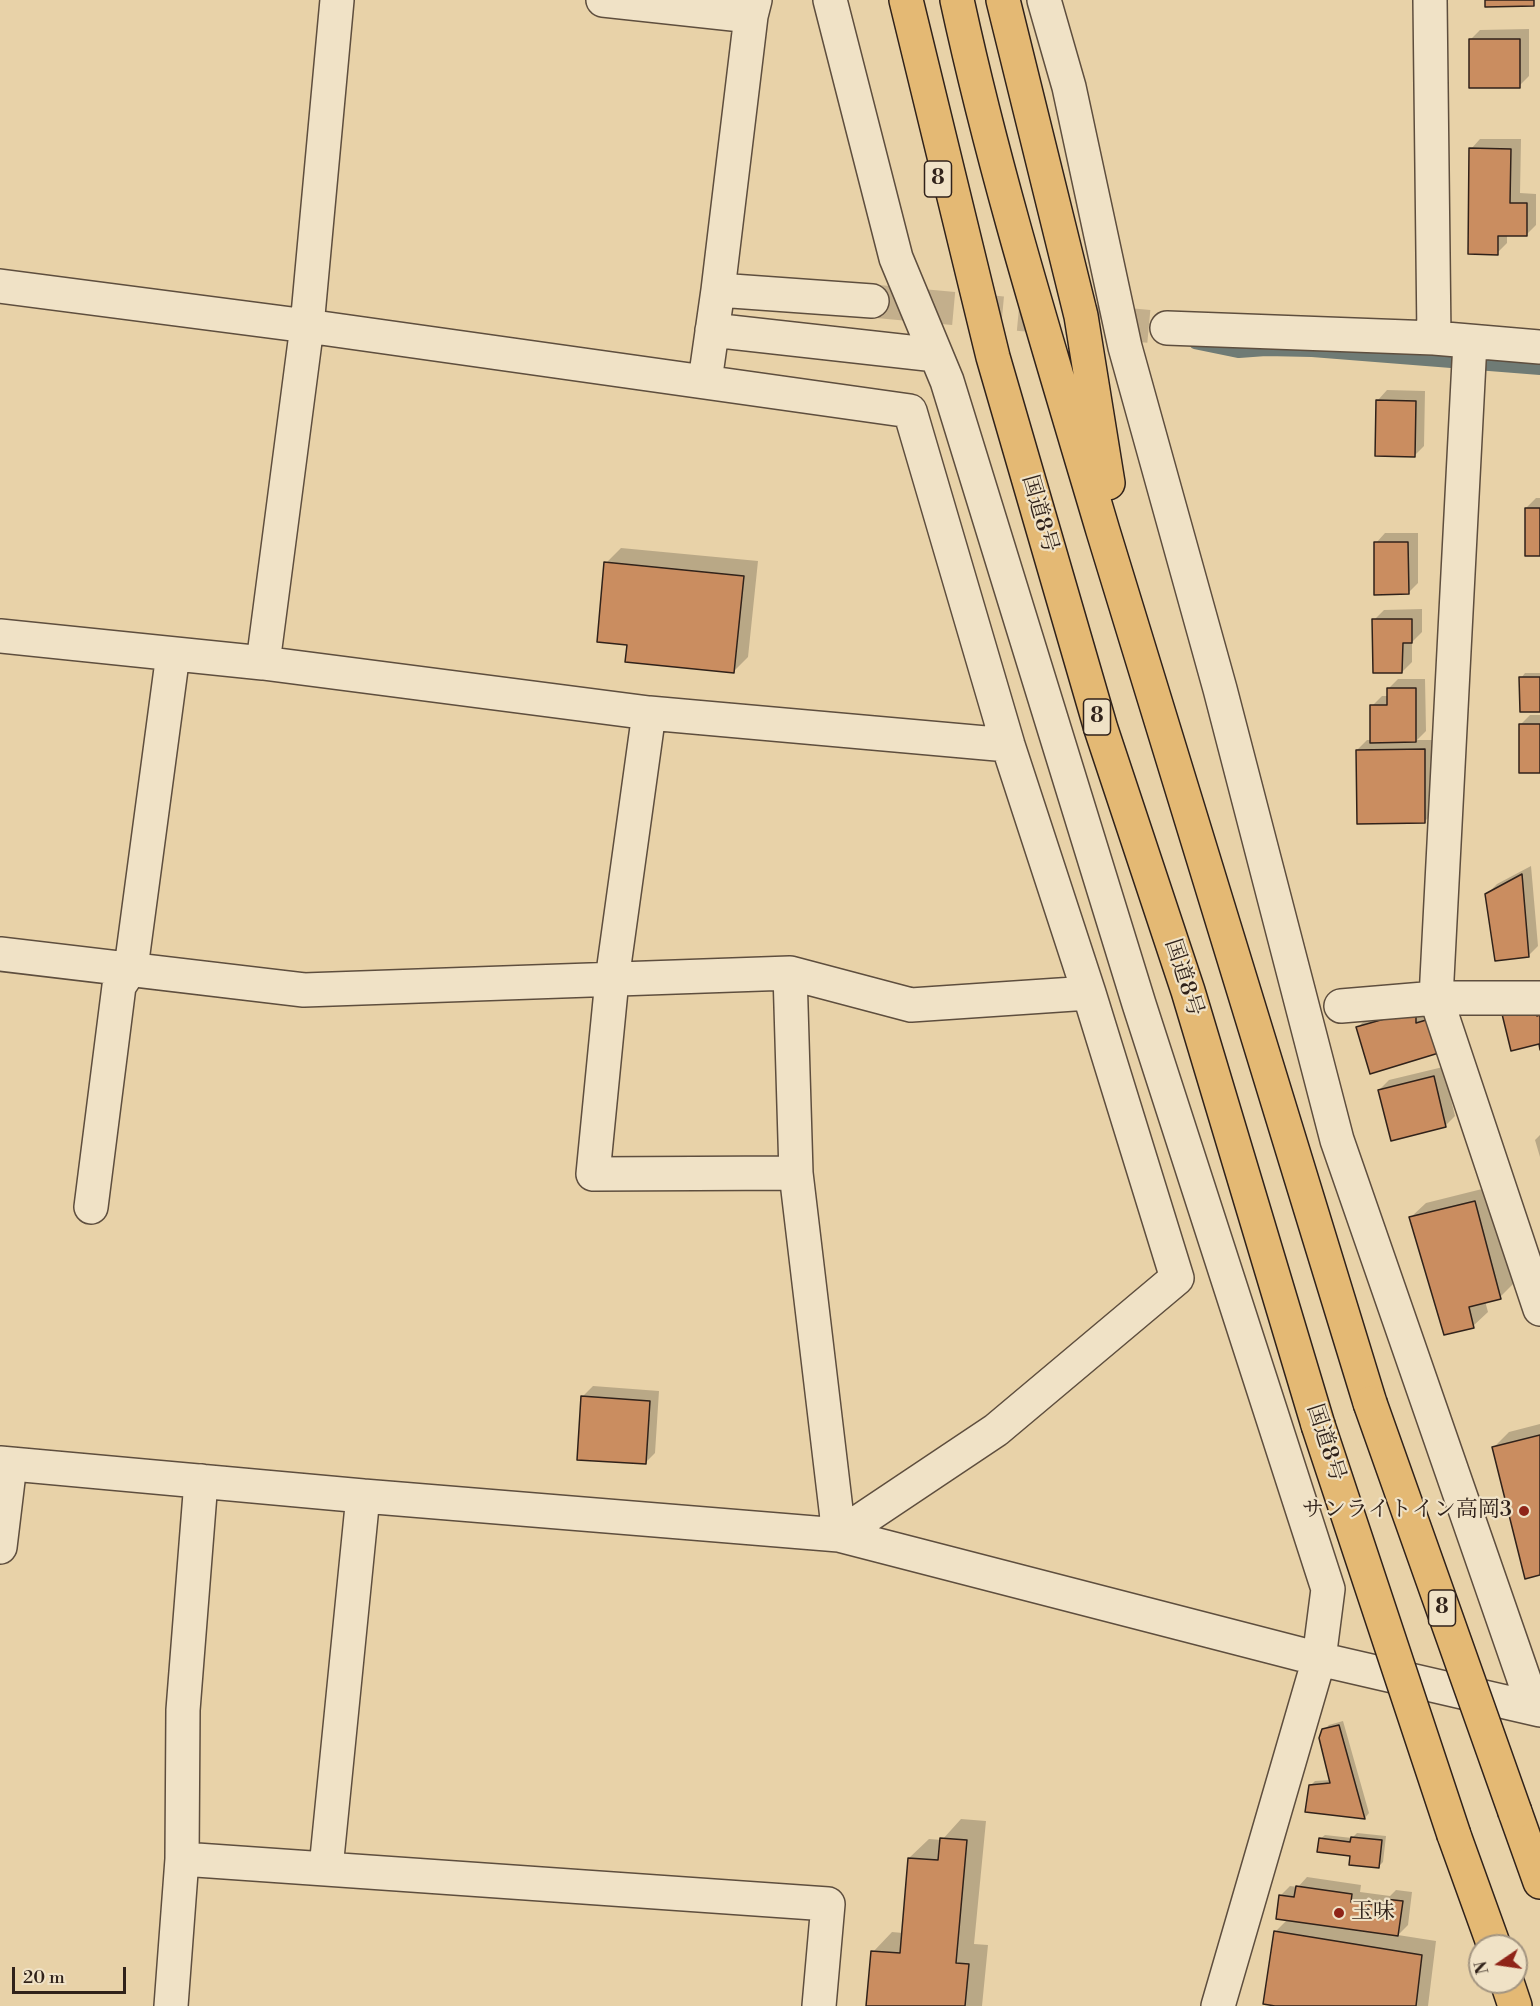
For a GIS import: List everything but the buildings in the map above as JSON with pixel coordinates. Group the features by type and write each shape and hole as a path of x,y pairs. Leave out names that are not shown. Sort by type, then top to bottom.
{"highway":[{"name":"8","path":"882,0 993,357"},
{"name":"国道8号","path":"906,0 993,357 1101,729 1188,991 1318,1425 1454,1835 1490,1934"},
{"name":"8","path":"957,0 978,97 1049,349 1151,693 1370,1403 1540,1882"},
{"name":"8","path":"1003,0 1081,316 1104,467 1151,693"}],"street":[{"path":"263,663 306,326 337,0"},
{"path":"603,0 753,8 705,381"},
{"path":"830,0 896,258 947,381 1139,1004 1328,1588 1319,1659 1218,2006"},
{"path":"1044,0 1069,87 1125,347 1220,689 1337,1140 1537,1709"},
{"path":"1430,0 1434,338"},
{"path":"0,285 910,411 1008,745 1089,993 1177,1278 996,1430 838,1535"},
{"path":"718,290 872,301"},
{"path":"1167,328 1434,338 1468,360 1540,347"},
{"path":"711,330 936,355"},
{"path":"1468,360 1436,998 1540,1309"},
{"path":"0,636 263,663 649,713 1008,745"},
{"path":"91,1207 119,986 131,968 173,654"},
{"path":"649,713 612,980 592,1174 796,1173"},
{"path":"0,954 304,990 790,973 911,1005 1089,993"},
{"path":"790,973 796,1173 838,1535"},
{"path":"1341,1006 1436,998 1540,998"},
{"path":"0,1547 5,1463 363,1496 838,1535 1319,1659 1537,1709"},
{"path":"171,2006 182,1859 183,1710 201,1481"},
{"path":"326,1868 363,1496"},
{"path":"182,1859 828,1904 819,2006"}],"waterway":[{"path":"1195,343 1239,352 1312,351 1540,369"}],"tunnel":[{"path":"872,301 1167,328"}],"place":[{"name":"サンライトイン高岡3","path":"1524,1511"},
{"name":"玉味","path":"1339,1913"}]}
